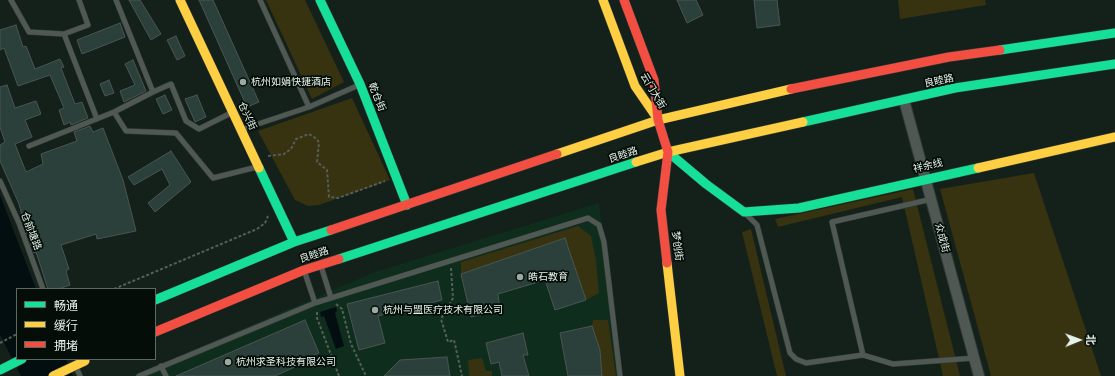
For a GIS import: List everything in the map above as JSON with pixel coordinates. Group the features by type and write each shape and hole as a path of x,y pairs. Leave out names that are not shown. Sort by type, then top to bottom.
{"main road":[{"name":"仓兴街","path":"180,0 294,242"},
{"name":"乾仓街","path":"320,0 360,84 407,205"},
{"name":"云门大街","path":"603,0 635,86 658,120"},
{"name":"云门大街","path":"624,0 654,80 658,120"},
{"name":"良睦路","path":"156,300 294,242 658,120 827,81 949,57 1115,33"},
{"name":"良睦路","path":"156,332 304,270 668,152 955,88 1115,64"},
{"name":"梦创街","path":"658,120 668,152 661,210 680,376"},
{"name":"祥余线","path":"744,212 799,208 1115,136"},
{"path":"668,152 706,184 744,212"},
{"path":"4,368 20,360"},
{"path":"53,376 88,360"}],"street":[{"name":"众成街","path":"904,100 979,376"}],"lane":[{"path":"11,0 29,32 64,34 88,25 79,0"},
{"path":"116,0 153,92"},
{"path":"260,0 309,107"},
{"path":"64,34 97,119"},
{"path":"29,146 114,112 170,84 186,121 199,129 233,112"},
{"path":"241,130 309,107 360,84"},
{"path":"114,112 126,131 176,133 213,178 258,166"},
{"name":"仓前塘路","path":"0,181 19,223 42,288"},
{"path":"863,355 832,222 932,199"},
{"path":"744,212 757,225 790,353 796,359 806,363 863,355 893,364 974,358"},
{"path":"139,376 315,303 588,218 598,225 604,242 620,376"},
{"path":"321,265 332,298"},
{"path":"304,270 315,303"},
{"path":"73,360 80,376"},
{"path":"161,366 166,376"}],"path":[{"path":"268,156 284,154 291,149 296,139 302,135 311,135 319,143 317,162 327,170 329,197 338,198 396,177"},
{"path":"116,288 257,229 265,223 268,214"},
{"path":"451,260 453,298 441,319 448,342 454,340 462,376"},
{"path":"342,309 351,344 366,376"},
{"path":"317,318 339,376"},
{"path":"0,343 16,335"}],"shaded area":[{"path":"266,0 305,0 344,82 312,99"},
{"path":"898,0 985,0 986,5 900,19"},
{"path":"352,98 390,180 319,205 308,206 295,200 258,131"},
{"path":"1034,173 1101,376 991,376 940,189"},
{"path":"913,189 960,376 943,376 902,197 778,227 775,219"},
{"path":"0,195 36,288 16,288 16,360 66,360 73,376 21,376 0,335"},
{"path":"599,203 622,376 132,376 375,272"},
{"path":"578,226 591,236 596,260 599,293 586,300 565,238 461,274 461,262"},
{"path":"751,229 786,376 777,376 742,232"},
{"path":"336,307 337,311 335,313 344,346 336,349 324,316 321,317 320,312"},
{"path":"593,320 608,320 616,376 602,376 600,350 592,326"},
{"path":"482,358 486,371 492,371 492,376 469,376 468,360"}],"building":[{"path":"129,0 140,0 161,34 151,40"},
{"path":"199,0 213,0 259,102 247,107"},
{"path":"677,0 696,0 703,15 687,23"},
{"path":"754,0 777,0 780,25 757,28"},
{"path":"120,23 125,37 82,54 77,40"},
{"path":"16,25 23,47 26,46 35,69 60,59 64,67 61,68 75,104 82,102 88,118 71,125 70,122 64,125 59,110 64,108 50,75 18,86 4,48 0,50 0,30"},
{"path":"176,36 185,56 177,60 167,40"},
{"path":"133,60 146,91 124,102 120,91 135,85 125,64"},
{"path":"109,80 114,93 105,96 100,84"},
{"path":"7,85 15,108 36,101 41,114 25,120 32,137 15,144 26,172 43,164 41,154 77,141 74,132 90,126 93,132 103,128 123,180 136,231 97,239 96,234 61,245 69,269 66,271 70,285 61,288 48,288 36,252 34,253 27,234 19,204 0,161 0,145 5,142 0,127 0,87"},
{"path":"165,95 172,110 163,114 156,99"},
{"path":"197,95 206,117 195,122 185,99"},
{"path":"171,151 191,182 155,212 148,203 170,185 162,169 134,185 128,177"},
{"name":"皓石教育","path":"565,238 586,300 555,310 545,280 498,294 500,310 471,317 461,274"},
{"name":"杭州与盟医疗技术有限公司","path":"438,281 442,300 378,316 385,343 359,350 347,304"},
{"path":"305,320 319,353 296,363 297,366 275,376 176,376"},
{"path":"592,326 600,350 602,376 568,376 560,333"},
{"path":"523,333 528,355 523,355 529,376 502,376 499,362 491,364 486,343"},
{"path":"447,357 450,376 384,376 400,360"}],"traffic: fast":[{"path":"320,0 360,84 407,205"},
{"path":"1000,50 1115,33"},
{"path":"803,122 955,88 1115,64"},
{"path":"668,152 706,184 744,212 799,208 978,168"},
{"path":"339,259 636,162"},
{"path":"259,168 294,242"},
{"path":"156,300 294,242 331,230"},
{"path":"0,370 20,360"}],"traffic: slow":[{"path":"180,0 259,168"},
{"path":"603,0 635,86 657,118"},
{"path":"557,154 658,120 791,89"},
{"path":"636,162 668,152 803,122"},
{"path":"978,168 1115,137"},
{"path":"667,263 680,376"},
{"path":"53,376 85,361"}],"traffic: jam":[{"path":"624,0 654,80 658,120 668,152 661,210 667,263"},
{"path":"791,89 949,57 1000,50"},
{"path":"331,230 557,154"},
{"path":"156,332 304,270 339,259"}],"place":[{"name":"杭州如娟快捷酒店","path":"243,82"},
{"name":"皓石教育","path":"520,277"},
{"name":"杭州与盟医疗技术有限公司","path":"375,310"},
{"name":"杭州求圣科技有限公司","path":"228,362"}]}
